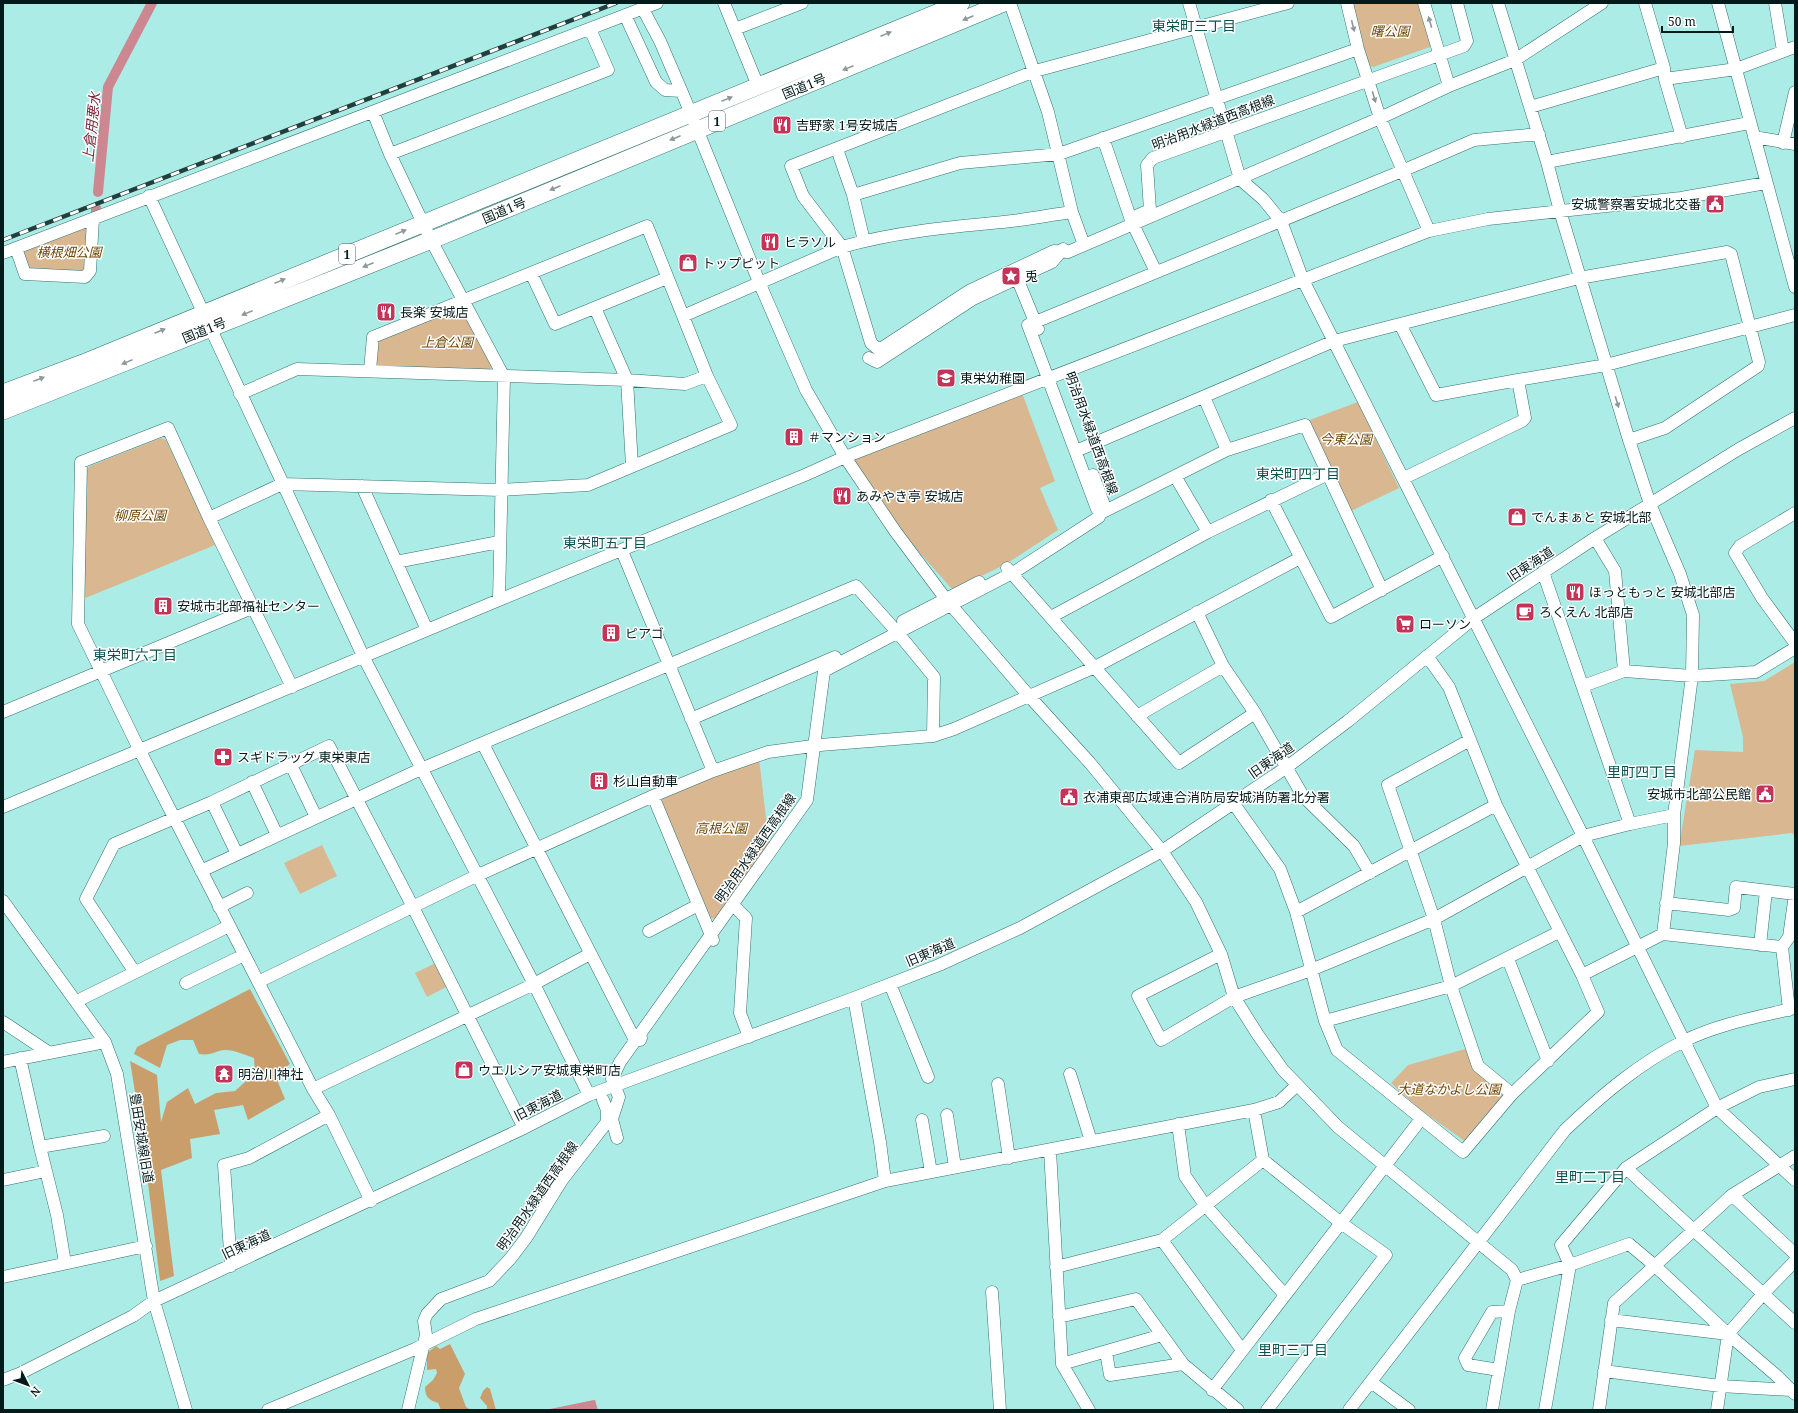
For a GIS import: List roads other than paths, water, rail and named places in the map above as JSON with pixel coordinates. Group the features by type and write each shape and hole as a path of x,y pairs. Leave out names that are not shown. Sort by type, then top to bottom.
{"highway":[{"name":"国道1号","path":"3,412 422,224 636,138 691,113 961,3"},
{"name":"国道1号","path":"3,393 83,363 430,240 1004,3"}],"street":[{"path":"3,253 657,3"},
{"path":"724,3 758,86"},
{"path":"735,29 802,3"},
{"path":"1010,3 1035,71 1059,154 1072,212 1083,242"},
{"path":"1188,3 1197,27 1225,132 1240,179 1263,199 1281,221 1303,280 1404,478 1717,1108 1795,1180"},
{"path":"1061,252 1054,251 970,291 879,350 871,343 842,246 803,196 791,166 1035,71 1288,3"},
{"path":"1347,3 1358,49 1380,118 1429,231"},
{"path":"1424,3 1449,86"},
{"path":"1438,50 1464,46 1467,41 1458,3"},
{"path":"1498,3 1547,162 1579,278 1629,440 1650,504 1680,574 1693,615 1692,676 1674,815 1674,843 1663,934"},
{"path":"1132,221 1240,179 1449,86 1515,60 1602,3"},
{"path":"1645,3 1682,137"},
{"path":"1718,3 1749,123 1795,287"},
{"path":"1775,3 1783,51"},
{"path":"644,11 660,41 698,129 759,282 806,390 845,457 895,531 948,602 1029,696 1090,763 1162,851 1196,902 1221,954 1234,997 1258,1036 1296,1086 1338,1127 1512,1270 1517,1280 1509,1311 1492,1410"},
{"path":"625,15 656,82 665,90 681,91"},
{"path":"390,154 608,70 590,29"},
{"path":"1530,107 1665,73 1736,68 1795,47"},
{"path":"853,195 960,163 1059,154 1358,49"},
{"name":"明治用水緑道西高根線","path":"691,719 830,664 1009,571 1099,517 1099,510 1104,505 1079,449 1053,378 1036,322 1017,278 1052,262 1064,248 1083,242 1132,221 1150,210 1147,165 1153,158 1225,132 1367,76 1438,50"},
{"path":"1754,137 1789,143 1795,92"},
{"path":"373,112 390,154 422,224 504,377 499,542 499,600"},
{"path":"1547,162 1749,123"},
{"path":"1036,322 1474,140 1538,134"},
{"path":"1103,138 1132,221 1156,272"},
{"path":"837,149 853,195 864,241"},
{"path":"3,807 364,658 499,600 622,551 845,457 1053,378 1429,231 1488,219 1681,198 1766,183"},
{"path":"149,196 364,658 476,876 534,984 589,1095"},
{"path":"683,316 842,246 864,241 960,226 1004,222 1072,212"},
{"path":"16,248 25,274 85,277 90,271 93,219"},
{"path":"209,518 282,484 501,490 588,485 731,425 707,376 647,226 532,273 463,299 373,337 370,370"},
{"path":"1079,449 1204,397 1334,340 1579,278 1728,252 1731,254 1751,327 1759,362 1758,366 1665,428 1629,440"},
{"path":"532,273 555,324 667,278"},
{"path":"869,358 877,362 973,299 1017,278"},
{"path":"596,308 627,380 632,466"},
{"path":"1400,324 1436,395 1606,365 1795,315"},
{"path":"240,394 297,369 370,370 504,377 627,380 685,384 707,376"},
{"path":"1404,478 1522,421 1525,418 1518,380"},
{"path":"1204,397 1227,450"},
{"name":"旧東海道","path":"3,1380 21,1373 133,1316 154,1301 371,1201 614,1083 748,1037 854,998 940,964 1020,928 1162,851 1234,804 1287,767 1348,721 1474,618 1595,538 1739,449 1795,418"},
{"path":"1099,510 1175,476 1227,450 1305,425 1382,590"},
{"path":"292,687 252,608 168,428 81,462 78,624 219,907 313,1089 328,1115 371,1201"},
{"path":"1051,617 1208,532 1271,500 1328,474"},
{"path":"1175,476 1208,532"},
{"path":"362,486 427,630"},
{"path":"1271,500 1331,617 1443,556"},
{"path":"1795,514 1740,546 1734,553 1762,598 1795,644"},
{"path":"1595,538 1615,571 1624,671"},
{"path":"395,560 402,561 499,542"},
{"path":"622,551 713,771"},
{"path":"258,982 536,848 713,771 768,752 817,746 933,736 1094,667 1300,558"},
{"path":"1009,571 1179,763 1255,712"},
{"path":"1543,572 1630,824"},
{"path":"201,871 421,769 856,586 896,630 934,677 933,736"},
{"path":"3,712 102,672 252,608"},
{"path":"1197,612 1223,666 1255,712 1303,796 1354,846 1370,874"},
{"path":"1582,686 1624,671 1692,676 1756,672 1795,648"},
{"path":"1234,804 1280,869 1296,912 1325,1020 1337,1050 1463,1152 1512,1094 1598,1012 1582,975 1526,867 1496,805 1449,687 1427,656"},
{"path":"617,1138 612,1119 619,1097 614,1083 620,1062 635,1040 640,1040 712,937 736,908 812,802 817,746 830,664"},
{"path":"1137,716 1223,666"},
{"path":"1470,740 1388,785 1409,851 1434,919 1451,986 1478,1066 1512,1094"},
{"path":"483,744 635,1040"},
{"path":"134,971 86,899 114,844 212,802 329,746 413,907 524,1128"},
{"name":"明治用水緑道西高根線","path":"712,937 807,800 817,746"},
{"path":"291,765 316,818"},
{"path":"252,782 277,835"},
{"path":"653,796 712,937"},
{"path":"212,802 237,854"},
{"path":"1296,912 1370,874 1409,851 1496,805"},
{"path":"1221,954 1138,996 1161,1040 1234,997 1311,970 1434,919 1583,836 1674,815"},
{"path":"1349,1410 1565,1130 1605,1092 1641,1066 1684,1040 1718,1028 1792,1009 1782,947 1789,937 1795,894 1736,887 1734,908 1729,910 1666,903"},
{"path":"1760,945 1766,891"},
{"path":"219,907 247,893"},
{"name":"豊田安城線旧道","path":"3,901 104,1042 117,1074 154,1301 186,1410"},
{"path":"649,931 698,905"},
{"path":"736,908 746,918 740,1014 748,1037"},
{"path":"76,1001 134,971 229,926"},
{"path":"1325,1020 1451,986 1508,959 1559,932"},
{"path":"1582,975 1663,934 1782,947"},
{"path":"313,1089 534,984 590,954"},
{"path":"186,983 244,955"},
{"path":"1508,959 1548,1061"},
{"path":"890,984 928,1077"},
{"path":"854,998 880,1142 885,1181"},
{"path":"3,1022 48,1052"},
{"path":"3,1062 104,1042"},
{"path":"20,1058 57,1215 65,1264"},
{"path":"1070,1074 1092,1141"},
{"path":"1545,1410 1570,1266 1561,1245 1626,1168 1717,1108 1759,1087 1795,1079"},
{"path":"998,1084 1009,1158"},
{"path":"268,1410 419,1346 476,1319 885,1181 1254,1110 1278,1102 1296,1086"},
{"name":"明治用水緑道西高根線","path":"408,1410 419,1346 426,1336 424,1321 433,1306 441,1299 489,1281 526,1238 562,1180 607,1122 608,1110 603,1100"},
{"path":"1254,1110 1263,1160 1341,1223 1386,1255 1267,1410"},
{"path":"231,1266 224,1165 249,1158 328,1115"},
{"path":"946,1115 955,1167"},
{"path":"1212,1390 1284,1294 1421,1119"},
{"path":"922,1120 931,1172"},
{"path":"1178,1124 1185,1176 1205,1205 1284,1294"},
{"path":"40,1147 104,1136"},
{"path":"1050,1150 1062,1364 1089,1410"},
{"path":"1599,1410 1614,1303 1732,1195 1795,1156"},
{"path":"1056,1267 1162,1240 1263,1160"},
{"path":"1626,1168 1795,1323"},
{"path":"3,1180 46,1171"},
{"path":"1732,1195 1795,1254"},
{"path":"1162,1240 1242,1350"},
{"path":"1517,1280 1570,1266 1629,1244 1793,1392"},
{"path":"3,1277 146,1246"},
{"path":"1718,1410 1728,1334 1763,1294 1795,1262"},
{"path":"992,1292 1000,1410"},
{"path":"1059,1318 1136,1299 1183,1364 1212,1390 1238,1410"},
{"path":"154,1301 178,1410"},
{"path":"1500,1370 1468,1365 1465,1358 1492,1312 1509,1311"},
{"path":"1611,1320 1728,1334"},
{"path":"1062,1364 1162,1335"},
{"path":"400,1410 419,1346"},
{"path":"1106,1352 1110,1375 1183,1364"},
{"path":"1604,1371 1720,1386 1793,1392"},
{"path":"1371,1382 1409,1410"}],"waterway":[{"name":"上倉用悪水","path":"98,192 108,87 152,3"},
{"name":"上倉用悪水","path":"96,208 96,213"}],"railway":[{"path":"3,240 616,3"}],"place":[{"name":"吉野家 1号安城店","path":"782,125"},
{"name":"安城警察署安城北交番","path":"1715,204"},
{"name":"ヒラソル","path":"770,242"},
{"name":"トップピット","path":"688,263"},
{"name":"兎","path":"1011,276"},
{"name":"長楽 安城店","path":"386,312"},
{"name":"東栄幼稚園","path":"946,378"},
{"name":"＃マンション","path":"794,437"},
{"name":"あみやき亭 安城店","path":"842,496"},
{"name":"でんまぁと 安城北部","path":"1517,517"},
{"name":"ほっともっと 安城北部店","path":"1575,592"},
{"name":"安城市北部福祉センター","path":"163,606"},
{"name":"ろくえん 北部店","path":"1525,612"},
{"name":"ローソン","path":"1405,624"},
{"name":"ピアゴ","path":"611,633"},
{"name":"スギドラッグ 東栄東店","path":"223,757"},
{"name":"杉山自動車","path":"599,781"},
{"name":"安城市北部公民館","path":"1765,794"},
{"name":"衣浦東部広域連合消防局安城消防署北分署","path":"1069,797"},
{"name":"ウエルシア安城東栄町店","path":"464,1070"},
{"name":"明治川神社","path":"224,1074"}],"district":[{"name":"東栄町三丁目","path":"1194,25"},
{"name":"東栄町四丁目","path":"1298,473"},
{"name":"東栄町五丁目","path":"605,542"},
{"name":"東栄町六丁目","path":"135,654"},
{"name":"里町四丁目","path":"1642,771"},
{"name":"里町二丁目","path":"1590,1176"},
{"name":"里町三丁目","path":"1293,1349"}],"park label":[{"name":"曙公園","path":"1390,31"},
{"name":"横根畑公園","path":"69,252"},
{"name":"上倉公園","path":"447,342"},
{"name":"今東公園","path":"1346,439"},
{"name":"柳原公園","path":"140,515"},
{"name":"高根公園","path":"721,828"},
{"name":"大道なかよし公園","path":"1449,1089"}]}
